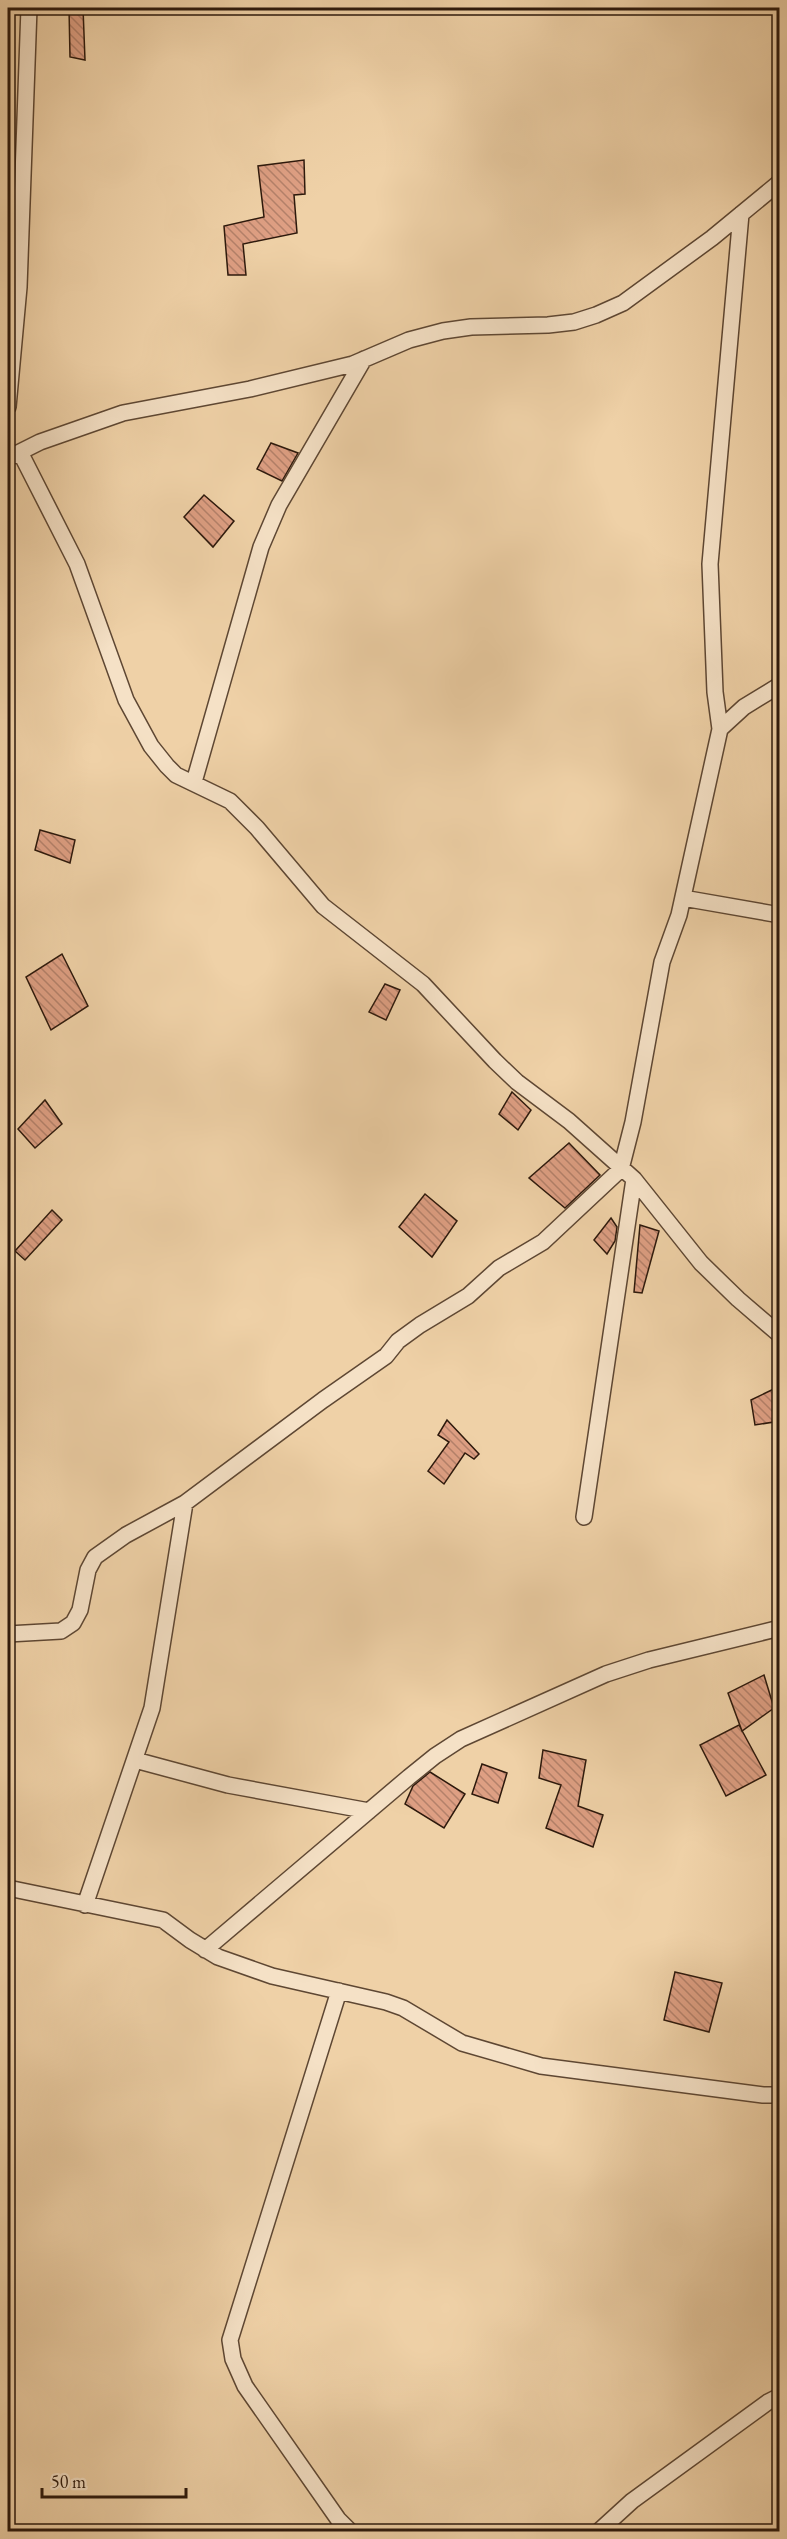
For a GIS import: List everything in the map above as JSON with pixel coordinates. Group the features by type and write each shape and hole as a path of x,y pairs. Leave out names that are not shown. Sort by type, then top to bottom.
{"street":[{"path":"8,407 19,287 29,8"},
{"path":"780,182 712,238 623,303 596,315 574,322 548,325 471,327 443,331 409,340 353,364 250,388 123,413 40,442 14,455 77,564 131,709 151,746 166,766 176,775 230,801 257,828 323,906 423,984 502,1068 569,1121 634,1179 701,1263 780,1335"},
{"path":"8,1634 61,1631 73,1623 80,1610 87,1570 94,1557 126,1535 185,1503 376,1363 398,1341 468,1296 499,1268 543,1242 621,1169 633,1122 662,962 679,915 720,729 715,692 710,564 741,214"},
{"path":"194,782 261,547 279,505 364,359"},
{"path":"720,729 744,707 780,685"},
{"path":"683,898 780,915"},
{"path":"584,1517 634,1179"},
{"path":"85,1905 152,1708 185,1503"},
{"path":"205,1950 435,1756 461,1739 606,1674 649,1660 780,1628"},
{"path":"135,1760 228,1785 369,1811"},
{"path":"8,1888 164,1920 218,1957 272,1976 403,2008 462,2043 516,2060 588,2072 763,2095 780,2095"},
{"path":"339,1991 230,2340 233,2359 245,2386 338,2519 351,2532"},
{"path":"598,2532 632,2501 768,2402 780,2396"}],"building":[{"path":"69,8 83,8 85,60 70,57"},
{"path":"304,160 305,194 294,195 297,233 243,244 246,275 228,275 224,226 264,217 258,166"},
{"path":"271,443 298,453 282,481 257,469"},
{"path":"204,495 234,521 213,547 184,517"},
{"path":"40,830 75,840 70,863 35,850"},
{"path":"62,954 88,1006 51,1030 26,977"},
{"path":"385,984 400,990 386,1020 369,1012"},
{"path":"512,1092 531,1110 518,1130 499,1114"},
{"path":"45,1100 62,1124 35,1148 18,1129"},
{"path":"569,1143 600,1175 565,1208 529,1178"},
{"path":"425,1194 457,1221 432,1257 399,1227"},
{"path":"52,1210 62,1220 25,1260 15,1251"},
{"path":"611,1218 617,1227 615,1241 607,1254 594,1240"},
{"path":"640,1225 659,1231 642,1293 634,1292"},
{"path":"780,1386 780,1421 755,1425 751,1400"},
{"path":"447,1420 479,1454 474,1459 465,1453 444,1484 428,1471 449,1442 438,1435"},
{"path":"764,1675 774,1708 742,1731 728,1693"},
{"path":"739,1725 766,1775 726,1796 700,1745"},
{"path":"543,1750 586,1760 578,1806 603,1815 593,1847 546,1828 561,1785 539,1778"},
{"path":"482,1764 507,1773 498,1803 472,1794"},
{"path":"430,1772 465,1794 444,1828 405,1804 413,1786"},
{"path":"675,1972 722,1983 709,2032 664,2020"}]}
